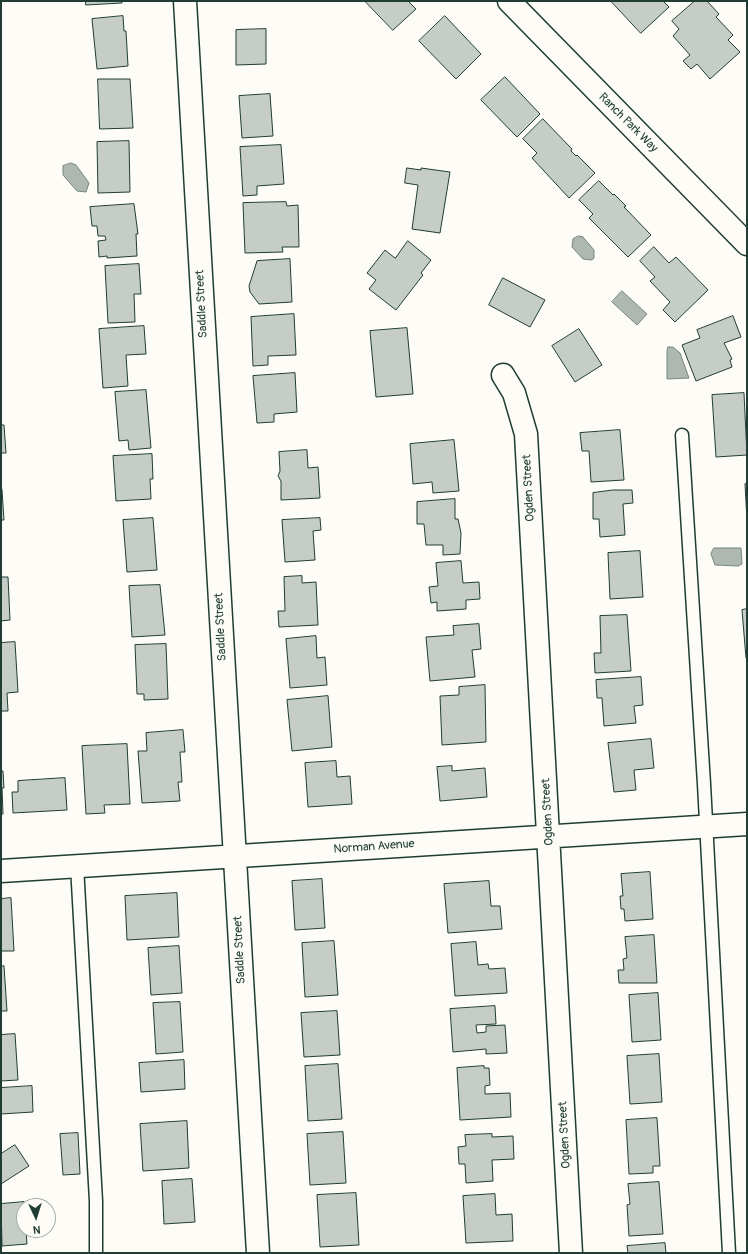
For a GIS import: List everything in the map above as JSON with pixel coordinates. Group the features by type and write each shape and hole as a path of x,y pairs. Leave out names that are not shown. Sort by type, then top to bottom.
{"street":[{"name":"Saddle Street","path":"185,1 258,1253"},
{"name":"Ranch Park Way","path":"510,1 744,236"},
{"name":"Ogden Street","path":"503,375 514,393 526,434 571,1253"},
{"name":"Norman Avenue","path":"1,871 747,824"}],"lane":[{"path":"682,435 706,826 729,1253"},
{"path":"77,866 96,1201 96,1253"}],"shaded area":[{"path":"71,163 76,165 89,183 86,192 77,191 63,175 63,166"},
{"path":"579,236 583,237 594,250 594,258 592,260 583,259 572,247 573,239"},
{"path":"622,291 647,314 637,325 612,302"},
{"path":"668,347 673,347 680,353 689,378 667,379"},
{"path":"714,548 741,548 742,564 738,566 715,565 711,554"}],"building":[{"path":"86,1 122,1 122,3 86,5"},
{"path":"365,1 408,1 416,9 393,30"},
{"path":"611,1 663,1 669,7 641,33"},
{"path":"695,1 707,1 719,14 716,17 733,35 728,40 740,52 710,79 697,64 691,69 683,61 690,55 673,36 679,29 672,21"},
{"path":"123,16 124,31 126,31 128,66 97,69 92,19"},
{"path":"445,16 481,54 456,79 419,41"},
{"path":"266,29 266,64 236,65 236,30"},
{"path":"505,77 540,114 517,137 481,100"},
{"path":"98,79 130,79 133,128 100,129"},
{"path":"270,94 273,136 242,138 239,96"},
{"path":"543,119 572,149 571,151 595,173 569,198 532,158 537,153 523,139"},
{"path":"129,141 130,192 98,193 97,142"},
{"path":"281,145 284,184 257,186 257,195 243,196 240,147"},
{"path":"407,168 421,170 421,168 450,172 440,233 412,229 418,185 405,183"},
{"path":"599,181 626,206 624,207 651,235 628,257 589,218 593,214 579,200"},
{"path":"286,202 287,206 298,205 299,247 282,247 283,252 245,253 243,203"},
{"path":"134,204 138,234 136,234 137,256 107,258 107,256 99,257 98,241 106,240 105,236 98,236 97,226 92,226 90,207"},
{"path":"408,241 431,260 421,273 423,275 396,310 369,289 376,280 367,273 385,250 395,258"},
{"path":"654,247 669,263 676,257 708,290 675,322 663,310 670,302 650,281 655,277 640,261"},
{"path":"290,259 292,302 259,304 250,292 249,286 257,261"},
{"path":"139,264 141,294 134,294 135,322 108,323 105,266"},
{"path":"503,278 545,300 530,327 489,305"},
{"path":"294,314 296,355 268,356 268,365 253,366 251,317"},
{"path":"733,316 741,337 724,343 732,359 730,360 732,367 696,381 682,345 700,338 697,330"},
{"path":"144,326 146,354 126,355 128,386 103,388 99,329"},
{"path":"407,328 413,394 376,397 370,331"},
{"path":"579,329 602,365 575,382 552,346"},
{"path":"295,373 297,412 274,414 274,422 257,423 253,376"},
{"path":"146,390 151,448 129,450 128,440 119,441 115,392"},
{"path":"744,393 747,455 716,457 712,395"},
{"path":"1,425 4,425 6,453 1,453"},
{"path":"620,430 624,480 591,482 589,451 582,451 580,433"},
{"path":"454,440 459,491 433,493 432,482 413,484 410,444"},
{"path":"307,450 308,468 318,467 320,498 281,500 281,481 278,476 280,471 279,452"},
{"path":"152,454 153,479 150,479 151,499 116,501 113,456"},
{"path":"747,483 747,520 745,484"},
{"path":"2,490 4,520 1,520"},
{"path":"613,490 632,490 633,503 623,504 625,535 600,537 599,519 593,519 593,493"},
{"path":"455,499 455,519 458,519 461,533 460,554 443,555 443,545 426,545 424,524 417,524 417,502"},
{"path":"153,518 157,570 127,572 123,520"},
{"path":"320,518 321,530 313,531 315,560 285,562 282,520"},
{"path":"640,551 643,597 610,599 608,553"},
{"path":"461,561 463,583 479,582 480,599 466,600 466,609 437,611 437,602 431,603 429,587 438,586 436,563"},
{"path":"302,576 302,583 316,582 318,625 279,627 278,611 285,611 284,577"},
{"path":"1,577 8,577 10,620 1,621"},
{"path":"160,585 165,635 132,637 129,586"},
{"path":"747,609 747,658 746,658 742,610"},
{"path":"627,615 631,671 595,673 594,653 601,653 600,616"},
{"path":"479,624 481,649 472,650 475,677 430,681 426,637 454,635 453,626"},
{"path":"316,636 317,658 325,657 327,685 290,688 286,639"},
{"path":"15,642 18,692 7,693 8,711 1,711 1,643"},
{"path":"166,644 168,699 144,700 144,694 137,694 135,645"},
{"path":"641,677 643,705 634,706 636,723 604,726 602,698 597,698 596,680"},
{"path":"485,685 486,742 442,745 440,696 459,695 459,687"},
{"path":"328,696 332,747 292,751 287,700"},
{"path":"183,730 185,752 180,752 182,782 178,782 180,801 142,803 138,751 147,751 146,733"},
{"path":"651,739 654,768 634,770 636,790 614,792 608,743"},
{"path":"127,744 130,804 104,805 105,813 86,814 82,746"},
{"path":"336,761 337,777 350,776 352,804 308,807 305,763"},
{"path":"452,766 452,771 485,768 487,797 440,801 437,767"},
{"path":"1,771 3,771 4,788 2,788 3,814 1,814"},
{"path":"65,778 67,810 13,813 12,792 18,792 18,781"},
{"path":"650,872 653,919 625,921 624,909 621,909 620,896 623,896 621,874"},
{"path":"322,879 325,928 295,930 292,881"},
{"path":"489,881 491,906 500,906 502,929 448,933 444,884"},
{"path":"177,893 179,937 127,940 125,896"},
{"path":"11,898 14,951 1,951 1,899"},
{"path":"654,935 657,983 619,983 618,970 624,970 623,959 627,958 625,937"},
{"path":"334,941 338,995 305,997 302,943"},
{"path":"476,942 478,965 488,964 489,969 505,968 507,993 455,996 451,944"},
{"path":"179,946 182,993 151,995 148,948"},
{"path":"4,966 7,1011 1,1011 1,967"},
{"path":"658,993 661,1040 632,1042 629,995"},
{"path":"180,1002 183,1052 156,1054 153,1003"},
{"path":"495,1006 496,1024 476,1025 477,1033 486,1032 486,1026 505,1025 507,1053 486,1054 486,1049 453,1052 450,1009"},
{"path":"337,1011 340,1055 304,1057 301,1013"},
{"path":"15,1034 18,1080 1,1081 1,1035"},
{"path":"659,1054 662,1102 630,1104 627,1056"},
{"path":"184,1060 185,1089 141,1092 139,1063"},
{"path":"338,1064 342,1119 308,1121 305,1066"},
{"path":"484,1066 484,1068 489,1068 490,1085 485,1086 485,1094 510,1093 511,1117 460,1120 457,1068"},
{"path":"32,1086 33,1112 1,1114 1,1088"},
{"path":"657,1118 660,1166 653,1166 653,1173 629,1174 626,1120"},
{"path":"187,1121 189,1168 143,1171 140,1124"},
{"path":"343,1132 346,1183 310,1185 307,1134"},
{"path":"78,1133 80,1174 63,1175 60,1134"},
{"path":"492,1134 492,1137 513,1136 514,1159 492,1160 493,1181 466,1183 465,1164 459,1164 458,1147 466,1146 465,1135"},
{"path":"15,1145 29,1166 1,1184 1,1154"},
{"path":"192,1179 195,1222 164,1224 162,1181"},
{"path":"659,1182 663,1234 629,1236 627,1205 630,1204 628,1184"},
{"path":"356,1193 359,1245 320,1247 317,1195"},
{"path":"495,1194 496,1215 512,1214 513,1241 466,1243 463,1196"},
{"path":"16,1203 16,1238 27,1238 27,1244 2,1246 1,1204"},
{"path":"665,1243 666,1253 628,1253 627,1246"}]}
